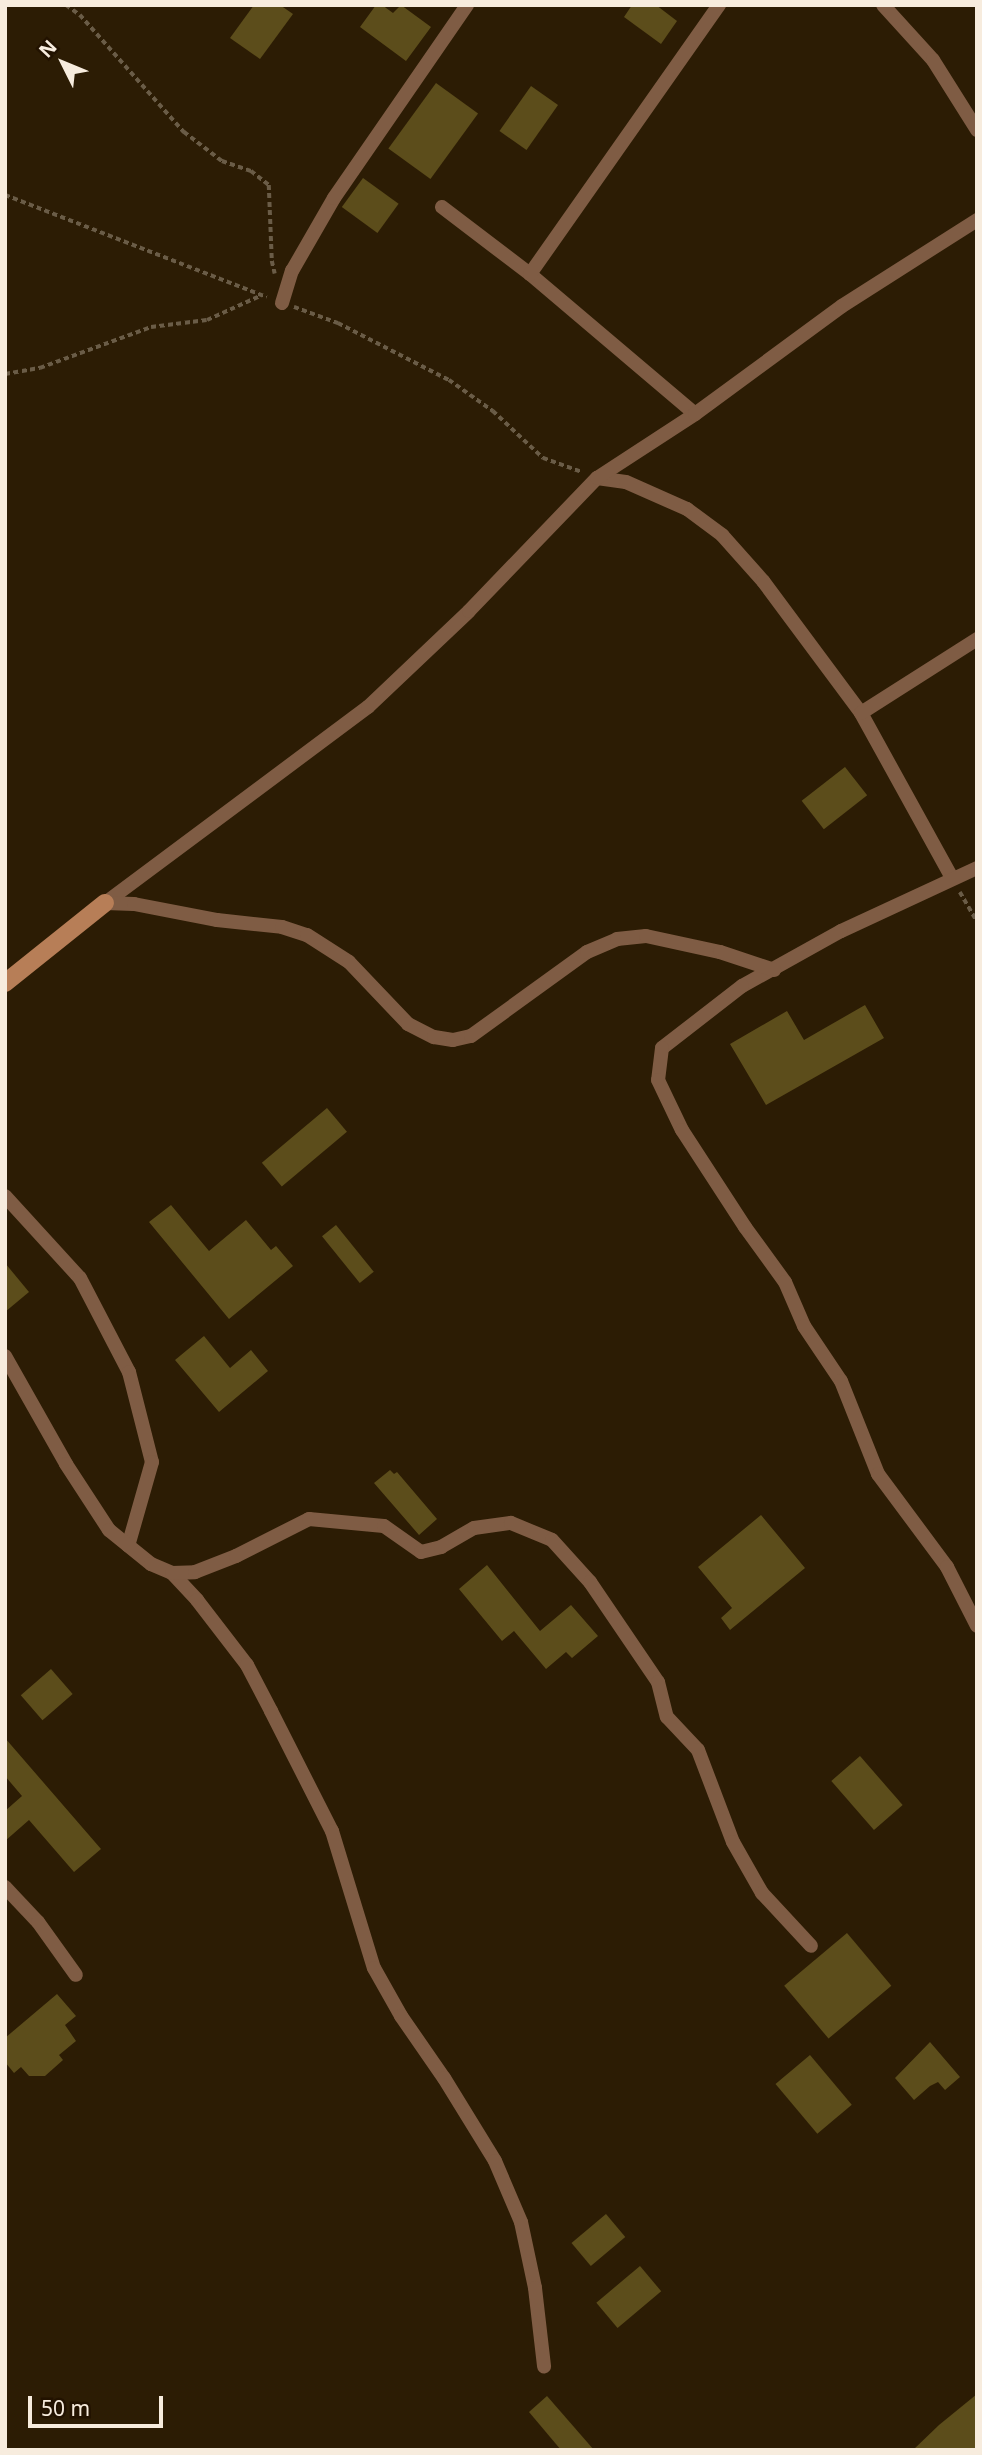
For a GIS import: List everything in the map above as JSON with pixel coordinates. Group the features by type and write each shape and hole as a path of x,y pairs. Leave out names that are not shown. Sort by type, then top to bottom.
{"street":[{"path":"282,303 292,271 334,198 467,5"},
{"path":"530,274 719,5"},
{"path":"883,5 933,60 977,130"},
{"path":"442,207 530,274 695,414"},
{"path":"5,983 105,903 368,707 469,611 597,478 695,414 842,306 977,220"},
{"path":"597,478 626,482 687,509 722,535 763,581 861,713 952,877"},
{"path":"861,713 977,639"},
{"path":"977,868 952,877 841,931 742,986 662,1048 658,1080 682,1130 745,1227 786,1282 804,1326 841,1381 878,1474 947,1567 977,1626"},
{"path":"105,903 134,904 218,920 282,927 307,935 349,962 408,1024 434,1038 453,1040 471,1036 587,952 617,939 646,936 720,952 774,970"},
{"path":"5,1196 80,1278 128,1372 152,1462 128,1546"},
{"path":"5,1356 66,1464 109,1530 151,1564 172,1573 223,1630 247,1665 332,1831 373,1968 401,2017 444,2078 495,2161 521,2222 535,2288 544,2366"},
{"path":"172,1573 195,1572 236,1556 309,1519 384,1526 421,1552 441,1547 474,1528 511,1523 552,1540 590,1582 658,1682 667,1717 698,1750 733,1842 762,1893 811,1946"},
{"path":"5,1887 38,1922 76,1975"}],"path":[{"path":"66,5 80,15 184,132 222,161 251,171 269,185 272,261 282,303"},
{"path":"5,195 338,323 449,380 493,411 543,457 597,478"},
{"path":"5,374 40,368 151,327 207,320 262,295"},
{"path":"952,877 977,922"}],"building":[{"path":"254,5 280,5 293,14 260,59 230,38"},
{"path":"376,5 382,5 393,13 401,5 431,27 406,61 360,27"},
{"path":"632,5 656,5 677,21 661,44 624,17"},
{"path":"436,83 478,114 430,179 388,149"},
{"path":"531,86 558,105 526,150 499,131"},
{"path":"363,178 399,204 377,233 342,207"},
{"path":"845,767 867,795 824,829 802,801"},
{"path":"865,1005 884,1038 766,1105 730,1044 787,1011 804,1040"},
{"path":"327,1108 347,1132 282,1186 262,1163"},
{"path":"171,1205 209,1251 246,1220 271,1250 276,1246 293,1266 229,1319 149,1222"},
{"path":"336,1225 374,1272 360,1283 322,1236"},
{"path":"5,1263 29,1292 5,1312"},
{"path":"204,1336 230,1368 251,1350 268,1371 219,1412 175,1360"},
{"path":"390,1470 394,1474 397,1472 437,1519 419,1535 374,1483"},
{"path":"761,1515 805,1568 730,1630 721,1618 732,1608 698,1567"},
{"path":"487,1565 540,1631 571,1605 598,1636 572,1658 566,1652 546,1669 514,1631 502,1641 459,1589"},
{"path":"51,1669 73,1694 42,1720 21,1695"},
{"path":"5,1738 101,1849 74,1872 29,1820 5,1841 5,1811 22,1796 5,1776"},
{"path":"860,1756 903,1805 874,1830 831,1781"},
{"path":"847,1933 891,1986 829,2039 784,1986"},
{"path":"57,1994 76,2016 65,2025 76,2041 59,2055 63,2060 45,2076 29,2076 21,2067 14,2073 5,2062 5,2038"},
{"path":"930,2042 960,2077 945,2090 938,2082 930,2086 914,2100 895,2078"},
{"path":"810,2055 852,2105 817,2134 776,2084"},
{"path":"606,2214 625,2237 591,2266 572,2243"},
{"path":"640,2266 661,2291 618,2328 596,2303"},
{"path":"977,2394 977,2450 913,2450 939,2425"},
{"path":"547,2396 594,2450 561,2450 529,2412"}]}
